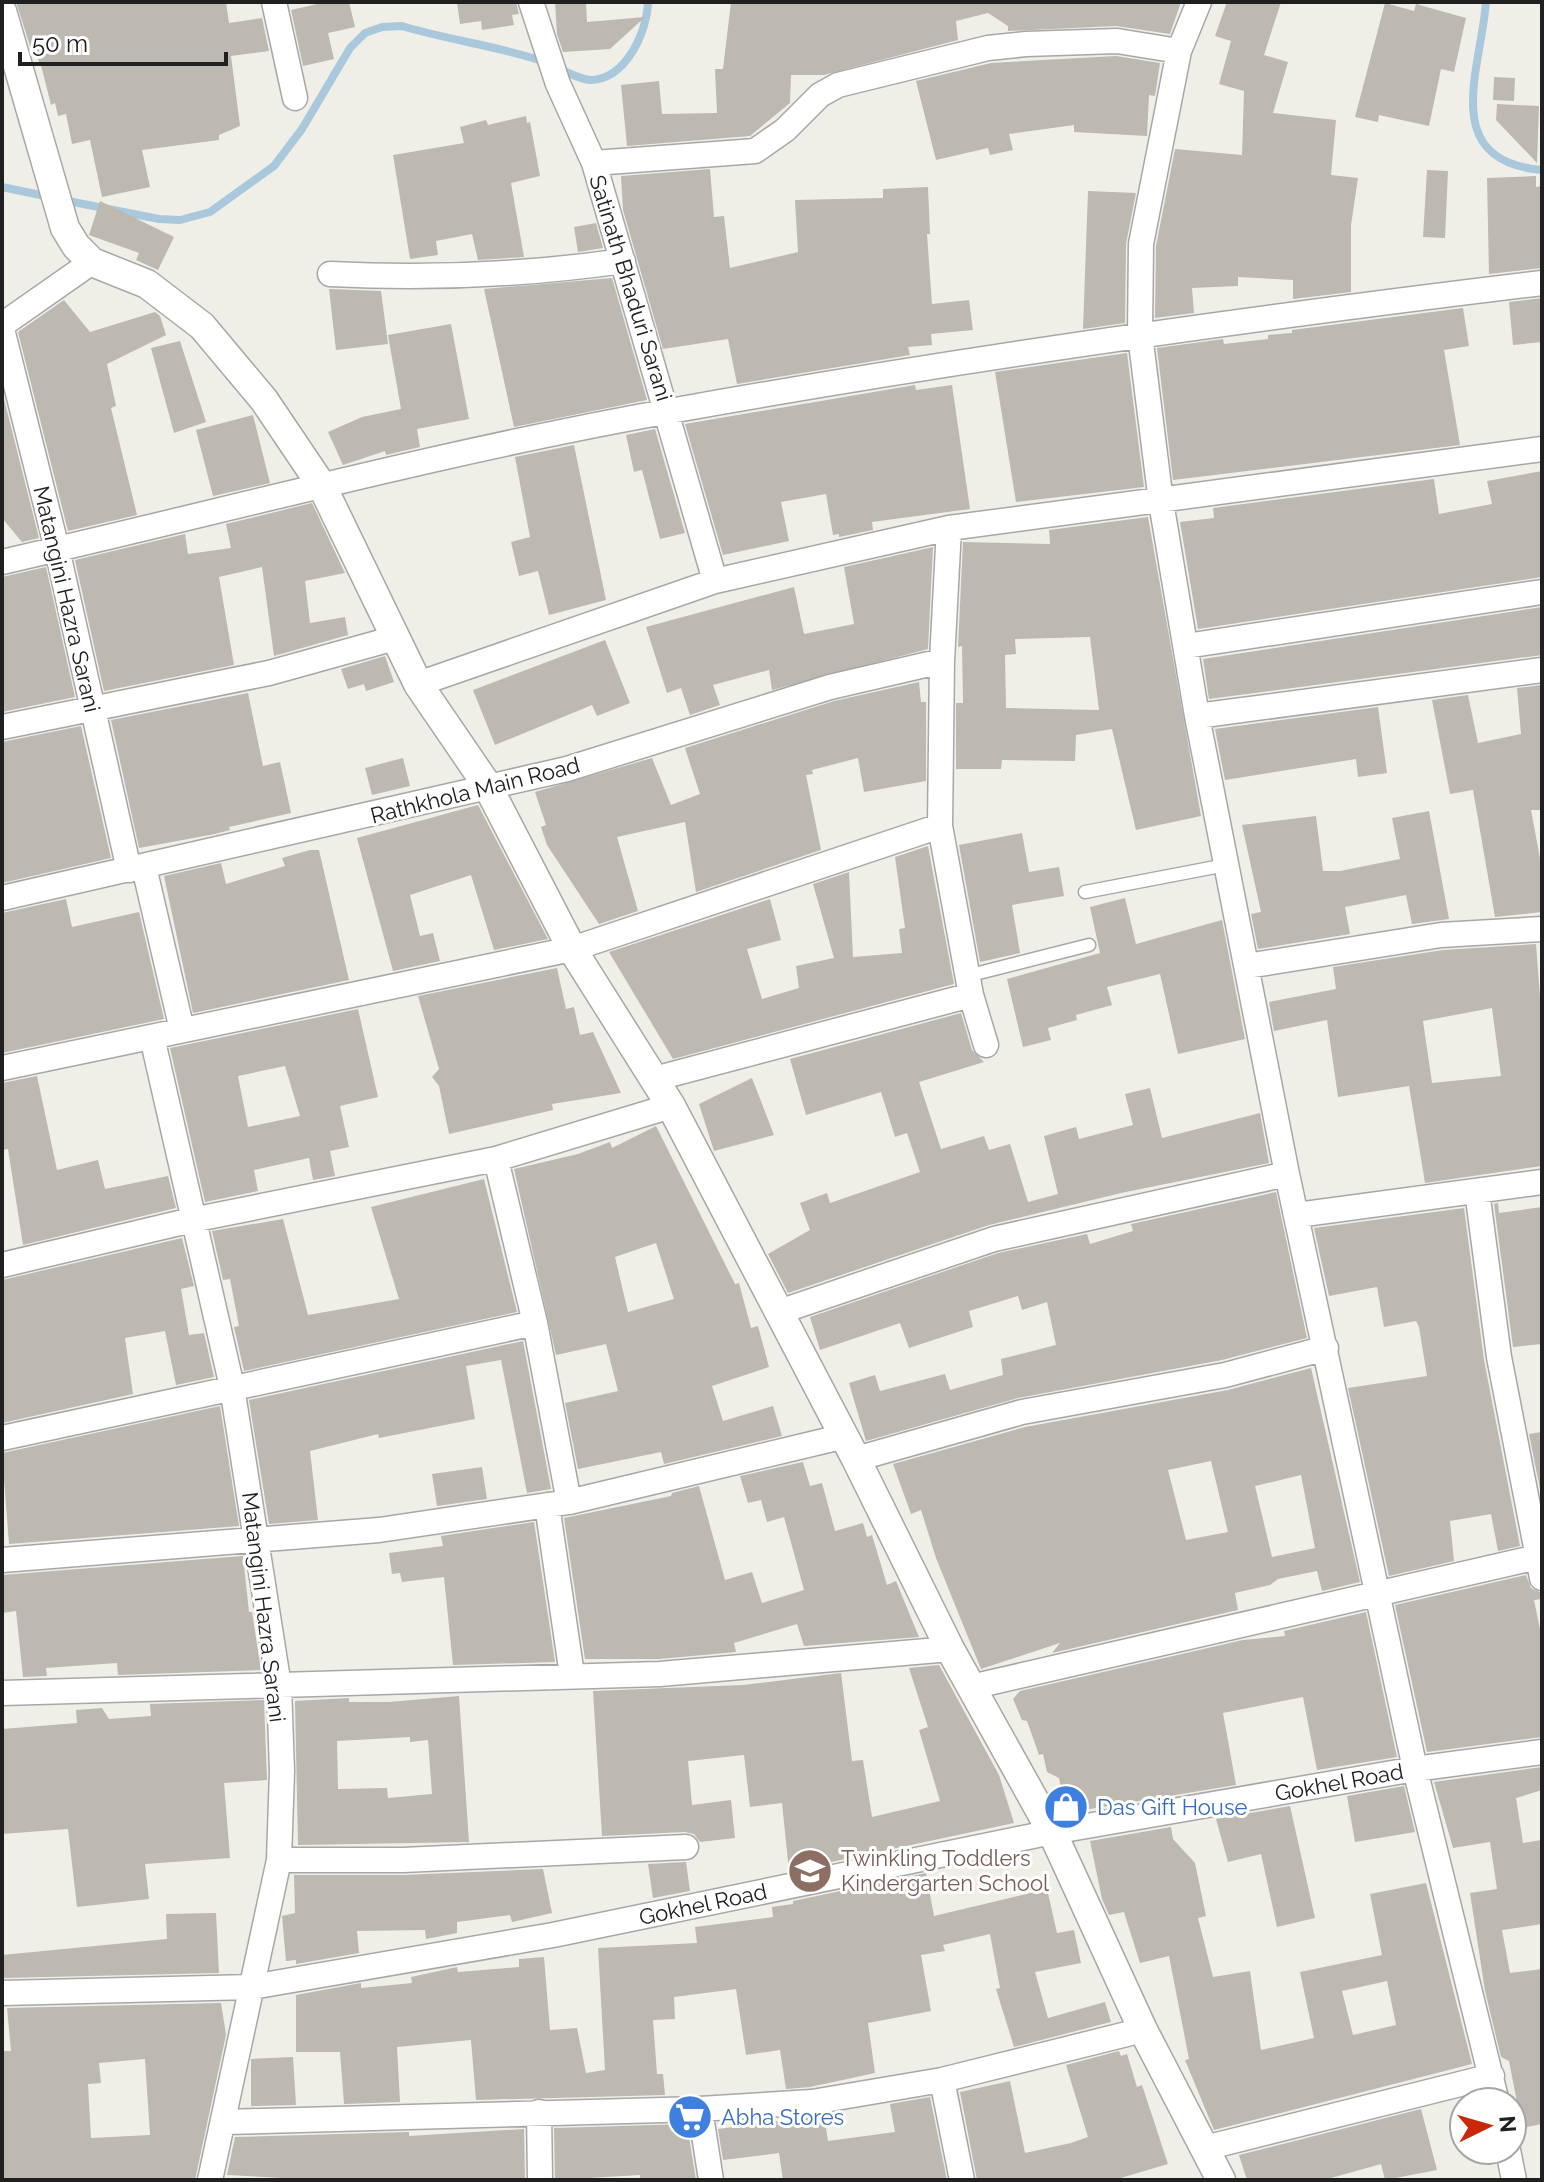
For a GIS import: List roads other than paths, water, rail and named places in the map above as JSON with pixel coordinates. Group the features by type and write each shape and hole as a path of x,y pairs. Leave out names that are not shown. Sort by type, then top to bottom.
{"street":[{"path":"274,2 295,98"},
{"name":"Satinath Bhaduri Sarani","path":"531,2 558,84 594,163 715,581"},
{"path":"1199,2 1179,51 1141,244 1140,335 1161,502 1197,716 1287,1174 1415,1769 1494,2086"},
{"path":"2,11 47,157 65,228 76,246 92,262 147,284 202,326 264,400 322,486 418,684 487,785 572,949 671,1106 850,1448 950,1649 1052,1832 1143,2030 1221,2180"},
{"path":"594,163 737,155 755,151 785,130 820,95 838,85 988,48 1091,41 1179,51"},
{"path":"330,274 494,275 623,261"},
{"path":"2,327 92,262"},
{"path":"2,562 322,486 668,411 1140,335 1542,283"},
{"name":"Matangini Hazra Sarani","path":"2,327 92,707 182,1030"},
{"path":"418,684 715,581 949,528 1542,449"},
{"path":"949,528 942,661 940,826 969,986 986,1045"},
{"path":"1186,646 1542,592"},
{"path":"2,727 269,673 395,638"},
{"name":"Rathkhola Main Road","path":"2,898 567,769 830,687 942,661"},
{"path":"1197,716 1542,670"},
{"path":"2,1068 572,949 940,826"},
{"path":"1247,966 1441,935 1542,929"},
{"path":"654,1079 969,986"},
{"name":"Matangini Hazra Sarani","path":"152,1037 232,1387 279,1686 282,1771 279,1860 210,2180"},
{"path":"2,1265 192,1220 496,1159 671,1106"},
{"path":"496,1159 535,1323 558,1503 572,1675"},
{"path":"779,1312 994,1239 1287,1174"},
{"path":"1297,1215 1542,1182"},
{"path":"971,1687 1378,1594 1541,1564 1499,1357 1477,1191"},
{"path":"2,1438 535,1323"},
{"path":"2,1560 379,1530 558,1503 1225,1375 1326,1348"},
{"path":"2,1693 760,1668 950,1649"},
{"name":"Gokhel Road","path":"2,1993 252,1987 553,1935 1052,1832 1415,1769 1542,1752"},
{"path":"279,1860 403,1860 686,1847"},
{"path":"224,2122 700,2109 812,2102 942,2080 1143,2030"},
{"path":"1205,2148 1492,2076"},
{"path":"942,2080 962,2180"},
{"path":"700,2109 711,2180"},
{"path":"539,2112 540,2180"}],"lane":[{"path":"1085,892 1226,865"},
{"path":"969,986 1089,945"}],"waterway":[{"path":"63,200 159,219 180,220 210,212 274,166 302,129 350,48 365,33 382,27 402,26 517,53 591,80 615,72 624,63 639,40 648,2"},
{"path":"1486,2 1474,82 1473,108 1477,131 1489,149 1510,163 1542,170"},
{"path":"2,187 50,197"}],"place":[{"name":"Das Gift House","path":"1066,1807"},
{"name":"Twinkling Toddlers Kindergarten School","path":"810,1871"},
{"name":"Abha Stores","path":"690,2117"}]}
